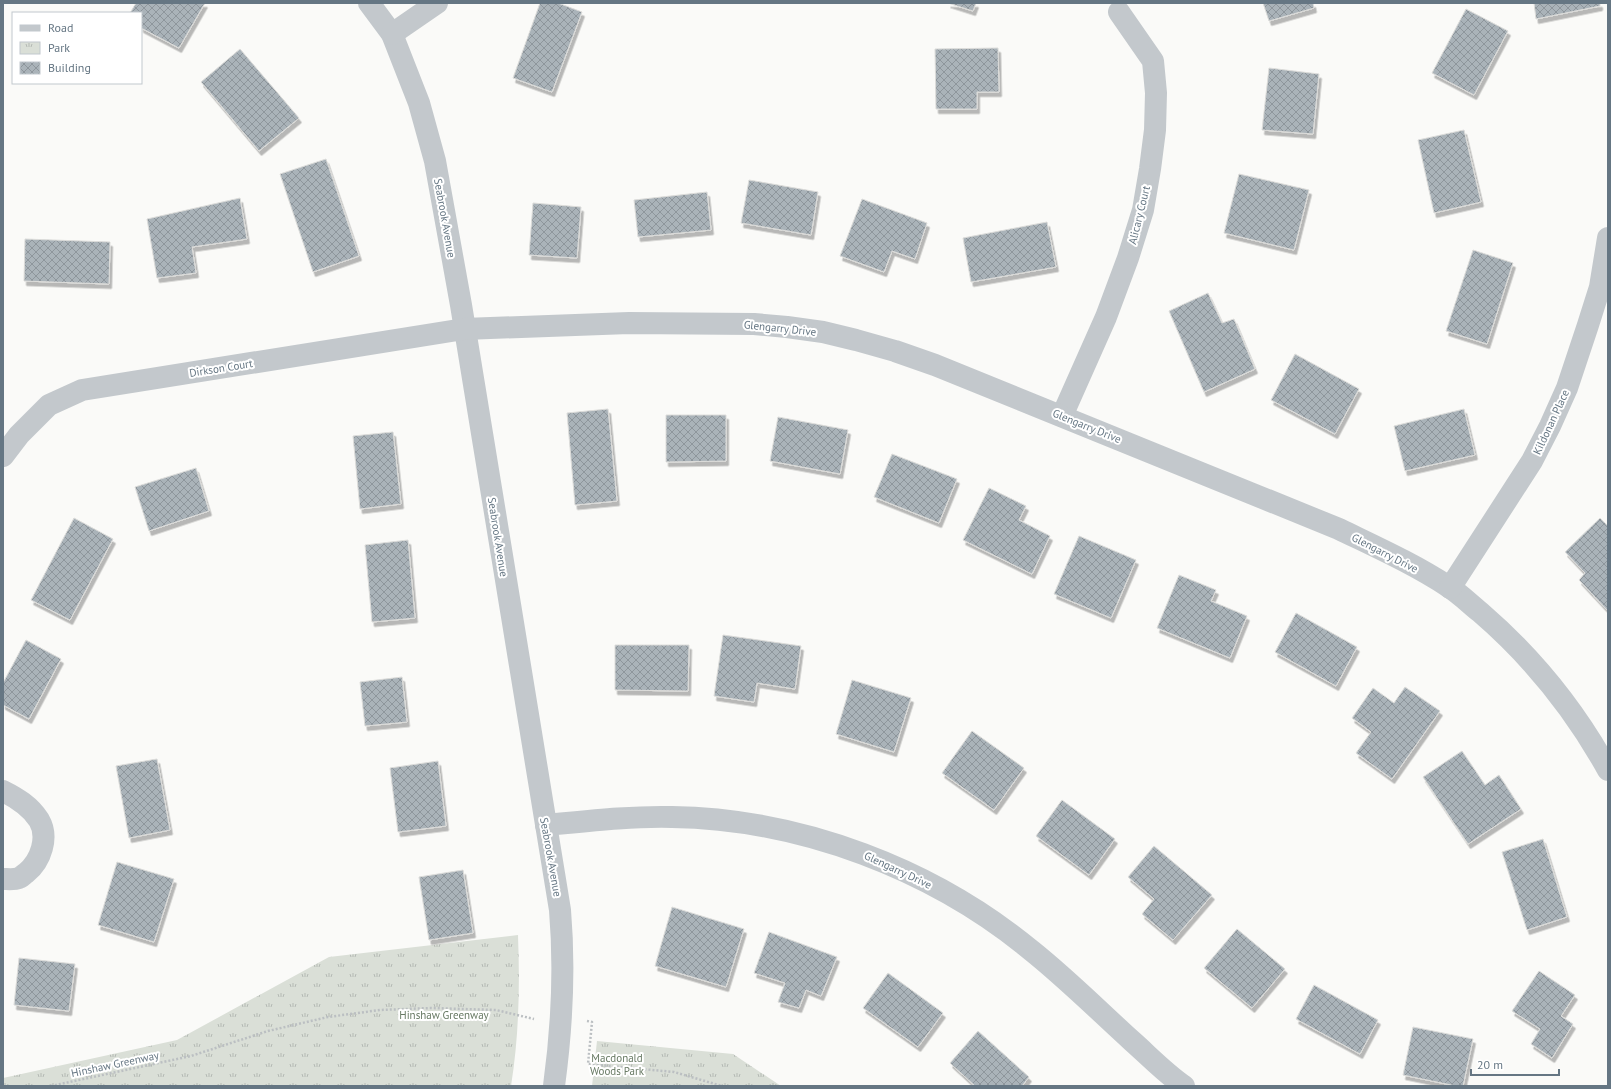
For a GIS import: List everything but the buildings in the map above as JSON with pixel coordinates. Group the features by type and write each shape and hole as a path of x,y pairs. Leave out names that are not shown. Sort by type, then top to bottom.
{"street":[{"name":"Seabrook Avenue","path":"369,3 392,34 419,103 435,161 464,329 559,902 562,939 562,1020 554,1086"},
{"path":"392,34 437,3"},
{"name":"Alicary Court","path":"1062,416 1106,317 1128,258 1143,210 1150,169 1155,130 1156,93 1153,61 1119,12"},
{"name":"Kildonan Place","path":"1450,588 1532,461 1550,426 1567,388 1600,287 1608,238"},
{"name":"Glengarry Drive","path":"464,329 629,323 754,324 822,332 901,353 935,365 1339,529 1392,554 1450,588 1495,626 1530,660 1558,694 1586,734 1608,770"},
{"name":"Dirkson Court","path":"3,456 19,435 49,405 82,390 464,329"},
{"path":"3,791 19,799 30,809 39,821 42,829 43,847 39,858 30,870 18,878 3,879"},
{"name":"Glengarry Drive","path":"546,825 609,818 672,817 723,820 770,827 819,839 864,854 908,873 997,924 1063,978 1184,1086"}],"path":[{"name":"Hinshaw Greenway","path":"51,1086 191,1056 268,1031 328,1017 380,1010 431,1008 496,1010 535,1020"},
{"path":"592,1022 588,1064 674,1072 722,1086"}],"green space":[{"name":"Hinshaw Greenway","path":"518,935 518,1011 516,1049 511,1086 3,1086 3,1078 177,1040 329,957"},
{"name":"Macdonald Woods Park","path":"597,1041 733,1054 781,1086 592,1086"}]}
